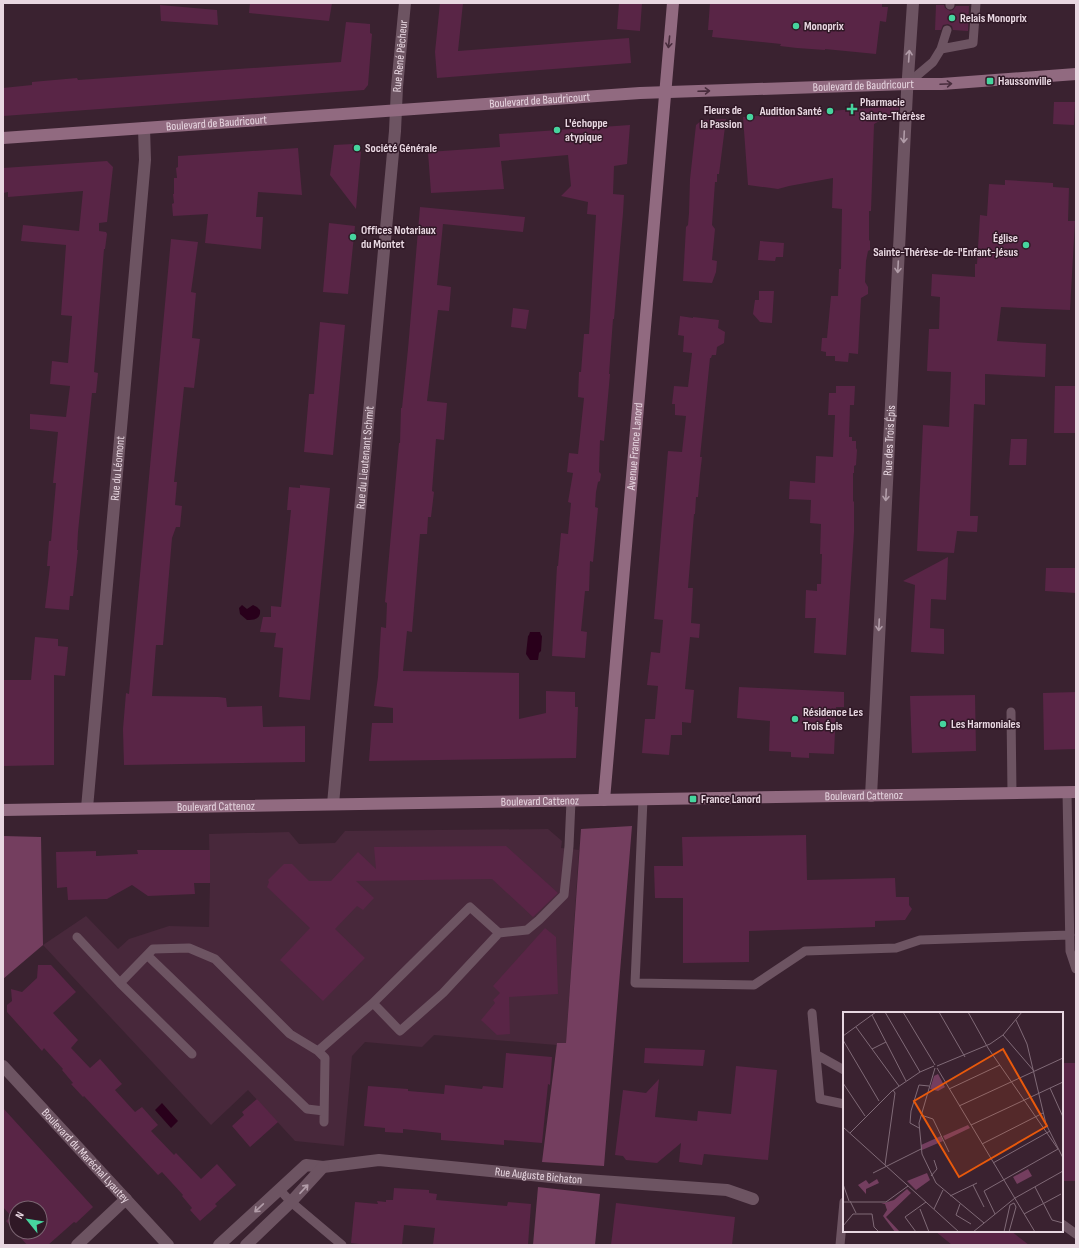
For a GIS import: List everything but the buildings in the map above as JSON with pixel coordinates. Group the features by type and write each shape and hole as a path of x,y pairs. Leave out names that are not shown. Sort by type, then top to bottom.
{"street":[{"name":"Rue René Pêcheur","path":"396,110 405,3"},
{"name":"Avenue France Lanord","path":"604,800 673,3"},
{"name":"Rue des Trois Épis","path":"871,796 907,84 913,3"},
{"name":"Boulevard de Baudricourt","path":"3,138 665,92 942,84 1076,74"},
{"name":"Rue du Lieutenant Schmit","path":"333,804 396,110"},
{"name":"Rue du Léomont","path":"87,808 145,160 144,128"},
{"name":"Boulevard Cattenoz","path":"3,810 1072,792"},
{"name":"Boulevard du Maréchal Lyautey","path":"3,1066 168,1245"},
{"name":"Rue Auguste Bichaton","path":"219,1245 306,1165 323,1167 379,1160 572,1180 727,1190 753,1199"},
{"path":"246,1245 291,1202 323,1167"},
{"path":"77,1245 126,1200"}],"lane":[{"path":"941,49 973,43 976,3"},
{"path":"907,84 932,62 941,49 947,30"},
{"path":"1011,712 1012,793"},
{"path":"1072,792 1070,951 1076,969"},
{"path":"643,800 635,983 754,986 805,951 896,948 920,940 1070,935"},
{"path":"373,1003 400,1031 442,993 500,933 527,930 564,895 569,846 571,801"},
{"path":"318,1051 373,1003 470,907 500,933"},
{"path":"77,937 120,983 192,1054"},
{"path":"120,983 153,949 189,948 215,959 290,1034 318,1051 325,1058 324,1122"},
{"path":"147,955 307,1109 324,1111"},
{"path":"812,1013 820,1099 843,1104"},
{"path":"817,1055 843,1069"},
{"path":"280,1189 291,1202 342,1245"},
{"path":"840,1245 843,1213"},
{"path":"1063,1225 1076,1234"}],"shaded area":[{"path":"242,605 247,609 253,605 257,607 260,610 258,617 247,620 240,614 239,608"},
{"path":"530,632 540,632 542,636 541,651 539,653 538,660 530,660 526,654 528,636"},
{"path":"632,826 604,1166 542,1162 557,1043 566,1043 581,829"},
{"path":"548,829 562,841 561,848 579,850 566,1044 557,1043 557,1045 434,1035 422,1047 365,1042 352,1056 344,1146 295,1141 248,1090 211,1125 43,945 86,916 118,949 129,939 169,926 209,927 209,834 289,832 299,844 335,843 345,831"},
{"path":"3,836 41,837 43,945 3,979"},
{"path":"162,1103 178,1121 171,1128 155,1110"},
{"path":"538,1187 600,1194 595,1245 533,1245"}],"place":[{"name":"Relais Monoprix","path":"952,18"},
{"name":"Monoprix","path":"796,26"},
{"name":"Haussonville","path":"990,81"},
{"name":"Pharmacie Sainte-Thérèse","path":"852,109"},
{"name":"Audition Santé","path":"830,111"},
{"name":"Fleurs de la Passion","path":"750,117"},
{"name":"L'échoppe atypique","path":"557,130"},
{"name":"Société Générale","path":"357,148"},
{"name":"Offices Notariaux du Montet","path":"353,237"},
{"name":"Église Sainte-Thérèse-de-l'Enfant-Jésus","path":"1026,245"},
{"name":"Résidence Les Trois Épis","path":"795,719"},
{"name":"Les Harmoniales","path":"943,724"},
{"name":"France Lanord","path":"693,799"}]}
